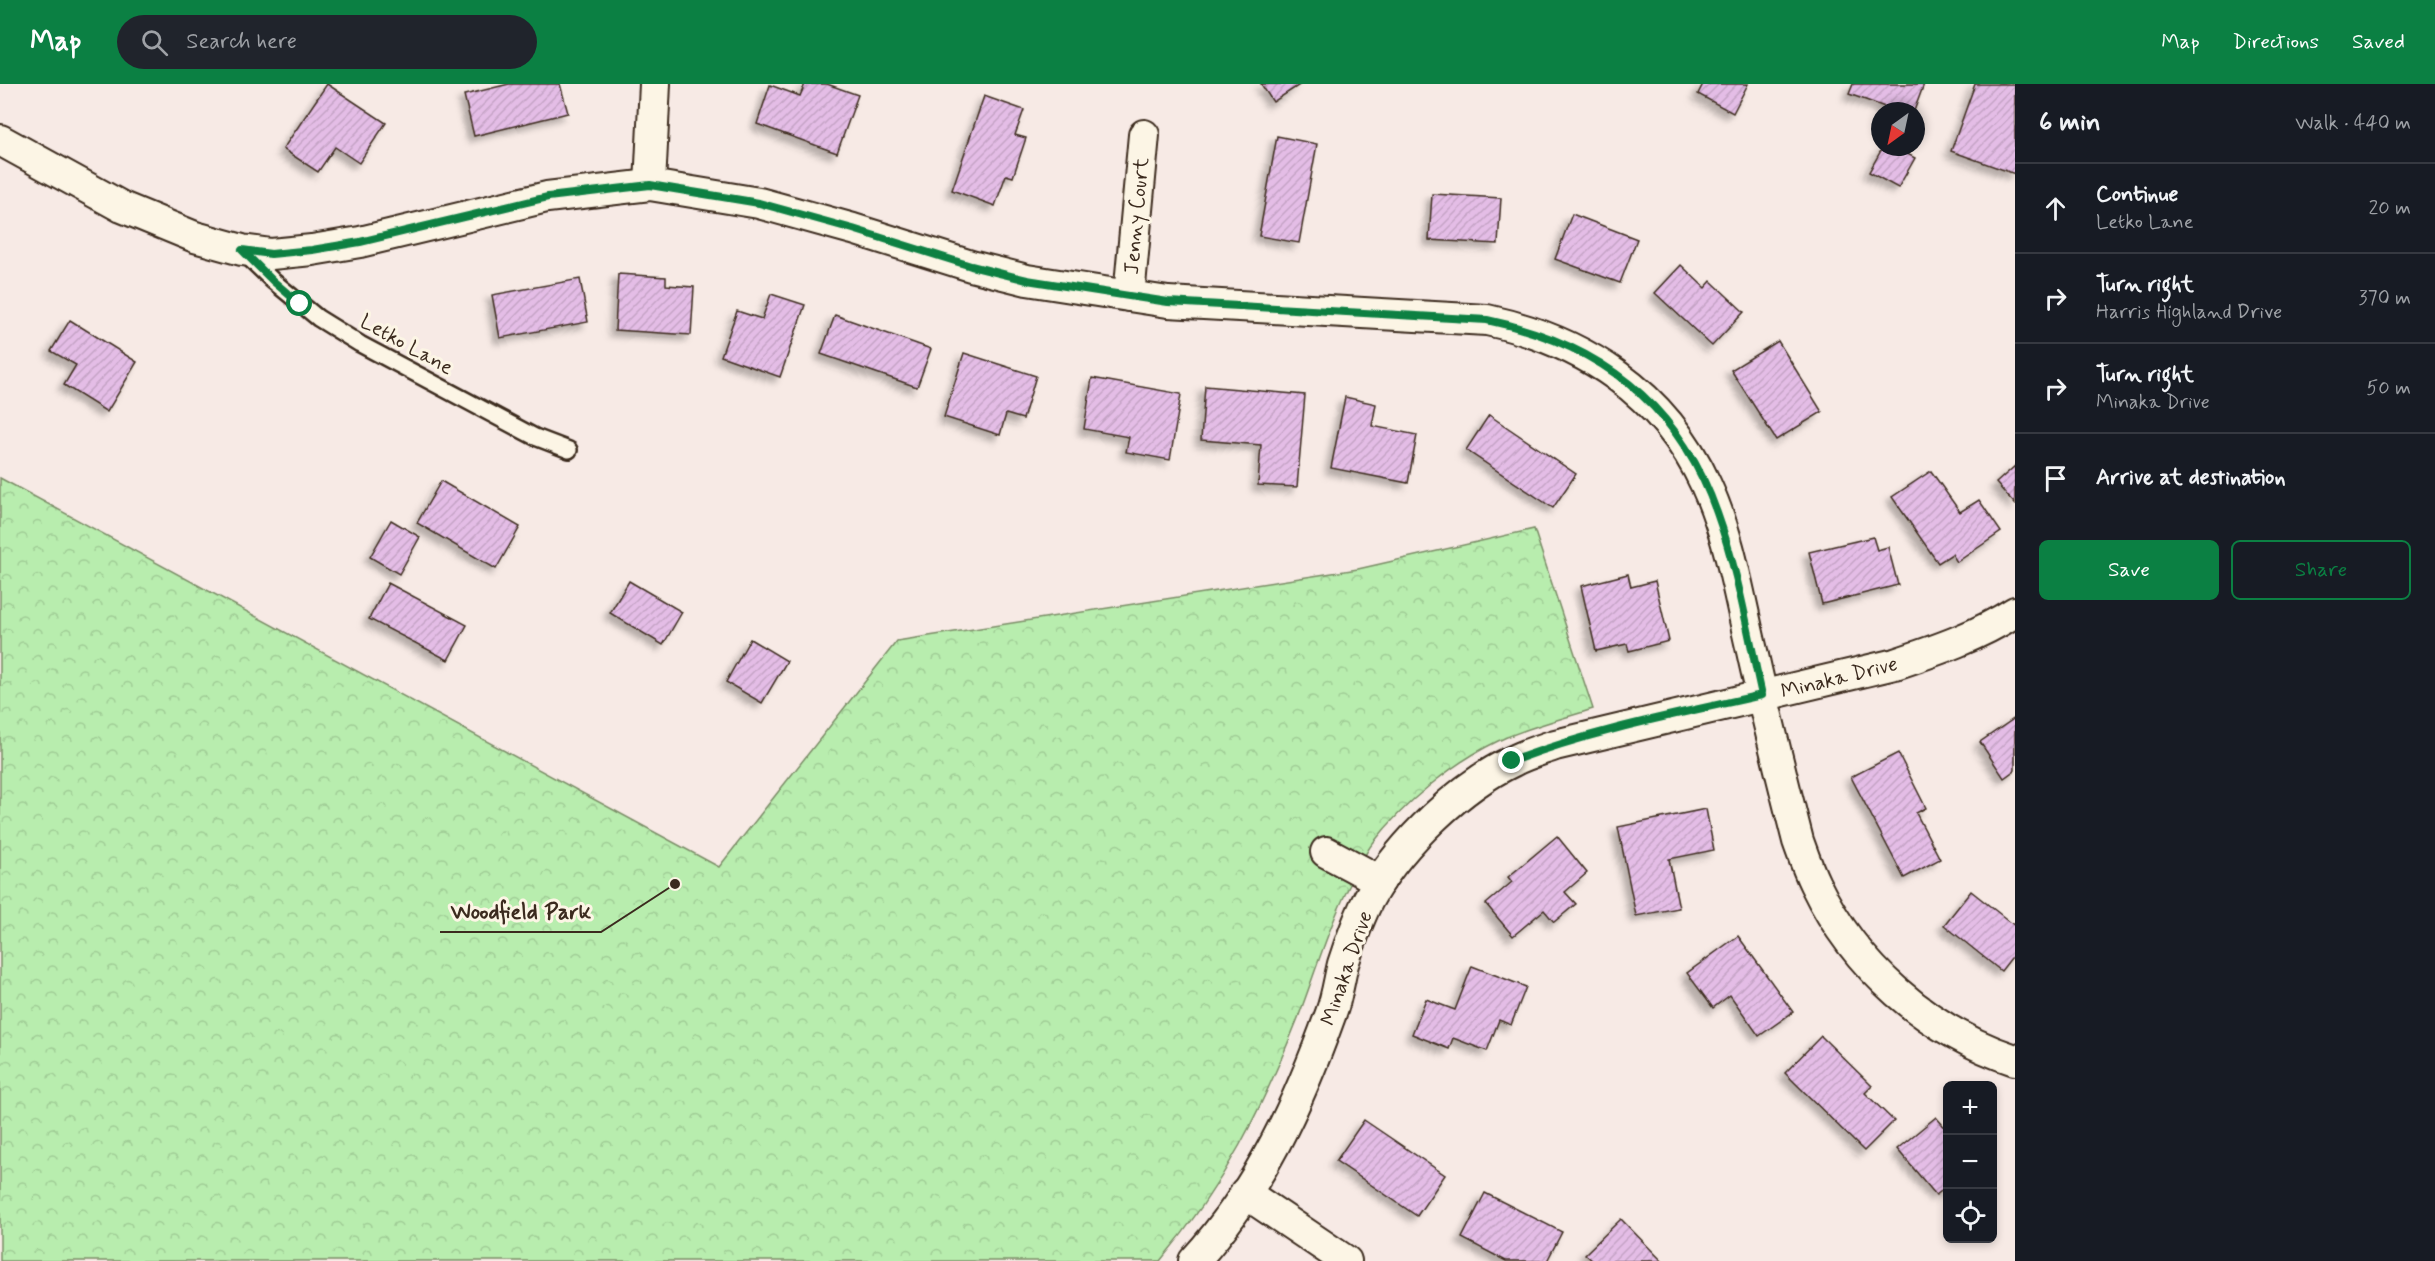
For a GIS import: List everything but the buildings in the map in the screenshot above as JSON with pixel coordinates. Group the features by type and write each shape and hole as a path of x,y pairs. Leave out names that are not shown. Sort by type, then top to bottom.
{"street":[{"path":"650,185 655,84"},
{"name":"Jenny Court","path":"1129,296 1144,135"},
{"path":"0,140 122,207 195,237 242,250 271,254 360,242 548,197 650,185 759,203 853,229 971,266 1027,280 1168,302 1487,320 1533,331 1558,340 1626,380 1644,397 1687,448 1707,485 1732,563 1798,841 1814,882 1831,913 1860,956 1934,1022 1970,1043 2015,1060"},
{"name":"Minaka Drive","path":"1194,1261 1245,1193 1287,1121 1305,1084 1332,1009 1344,962 1371,894 1415,837 1441,810 1512,761 1555,744 1895,664 1942,648 1996,624 2015,612"},
{"path":"1326,852 1380,881"},
{"path":"1245,1193 1346,1261"}],"lane":[{"name":"Letko Lane","path":"242,250 273,281 309,311 360,344 535,437 569,450"}],"green space":[{"path":"0,478 719,867 897,641 1358,569 1534,529 1593,709 1533,727 1481,750 1430,785 1385,828 1366,853 1339,907 1298,1018 1240,1146 1204,1204 1160,1261 0,1261"}],"place":[{"name":"Woodfield Park","path":"675,884"}],"route":[{"path":"300,304 242,250 271,254 312,250 360,242 548,197 650,185 759,203 853,229 971,266 1027,280 1168,302 1487,320 1524,328 1558,340 1626,380 1644,397 1687,448 1707,485 1718,514 1732,563 1762,695 1555,744 1512,761"}]}
